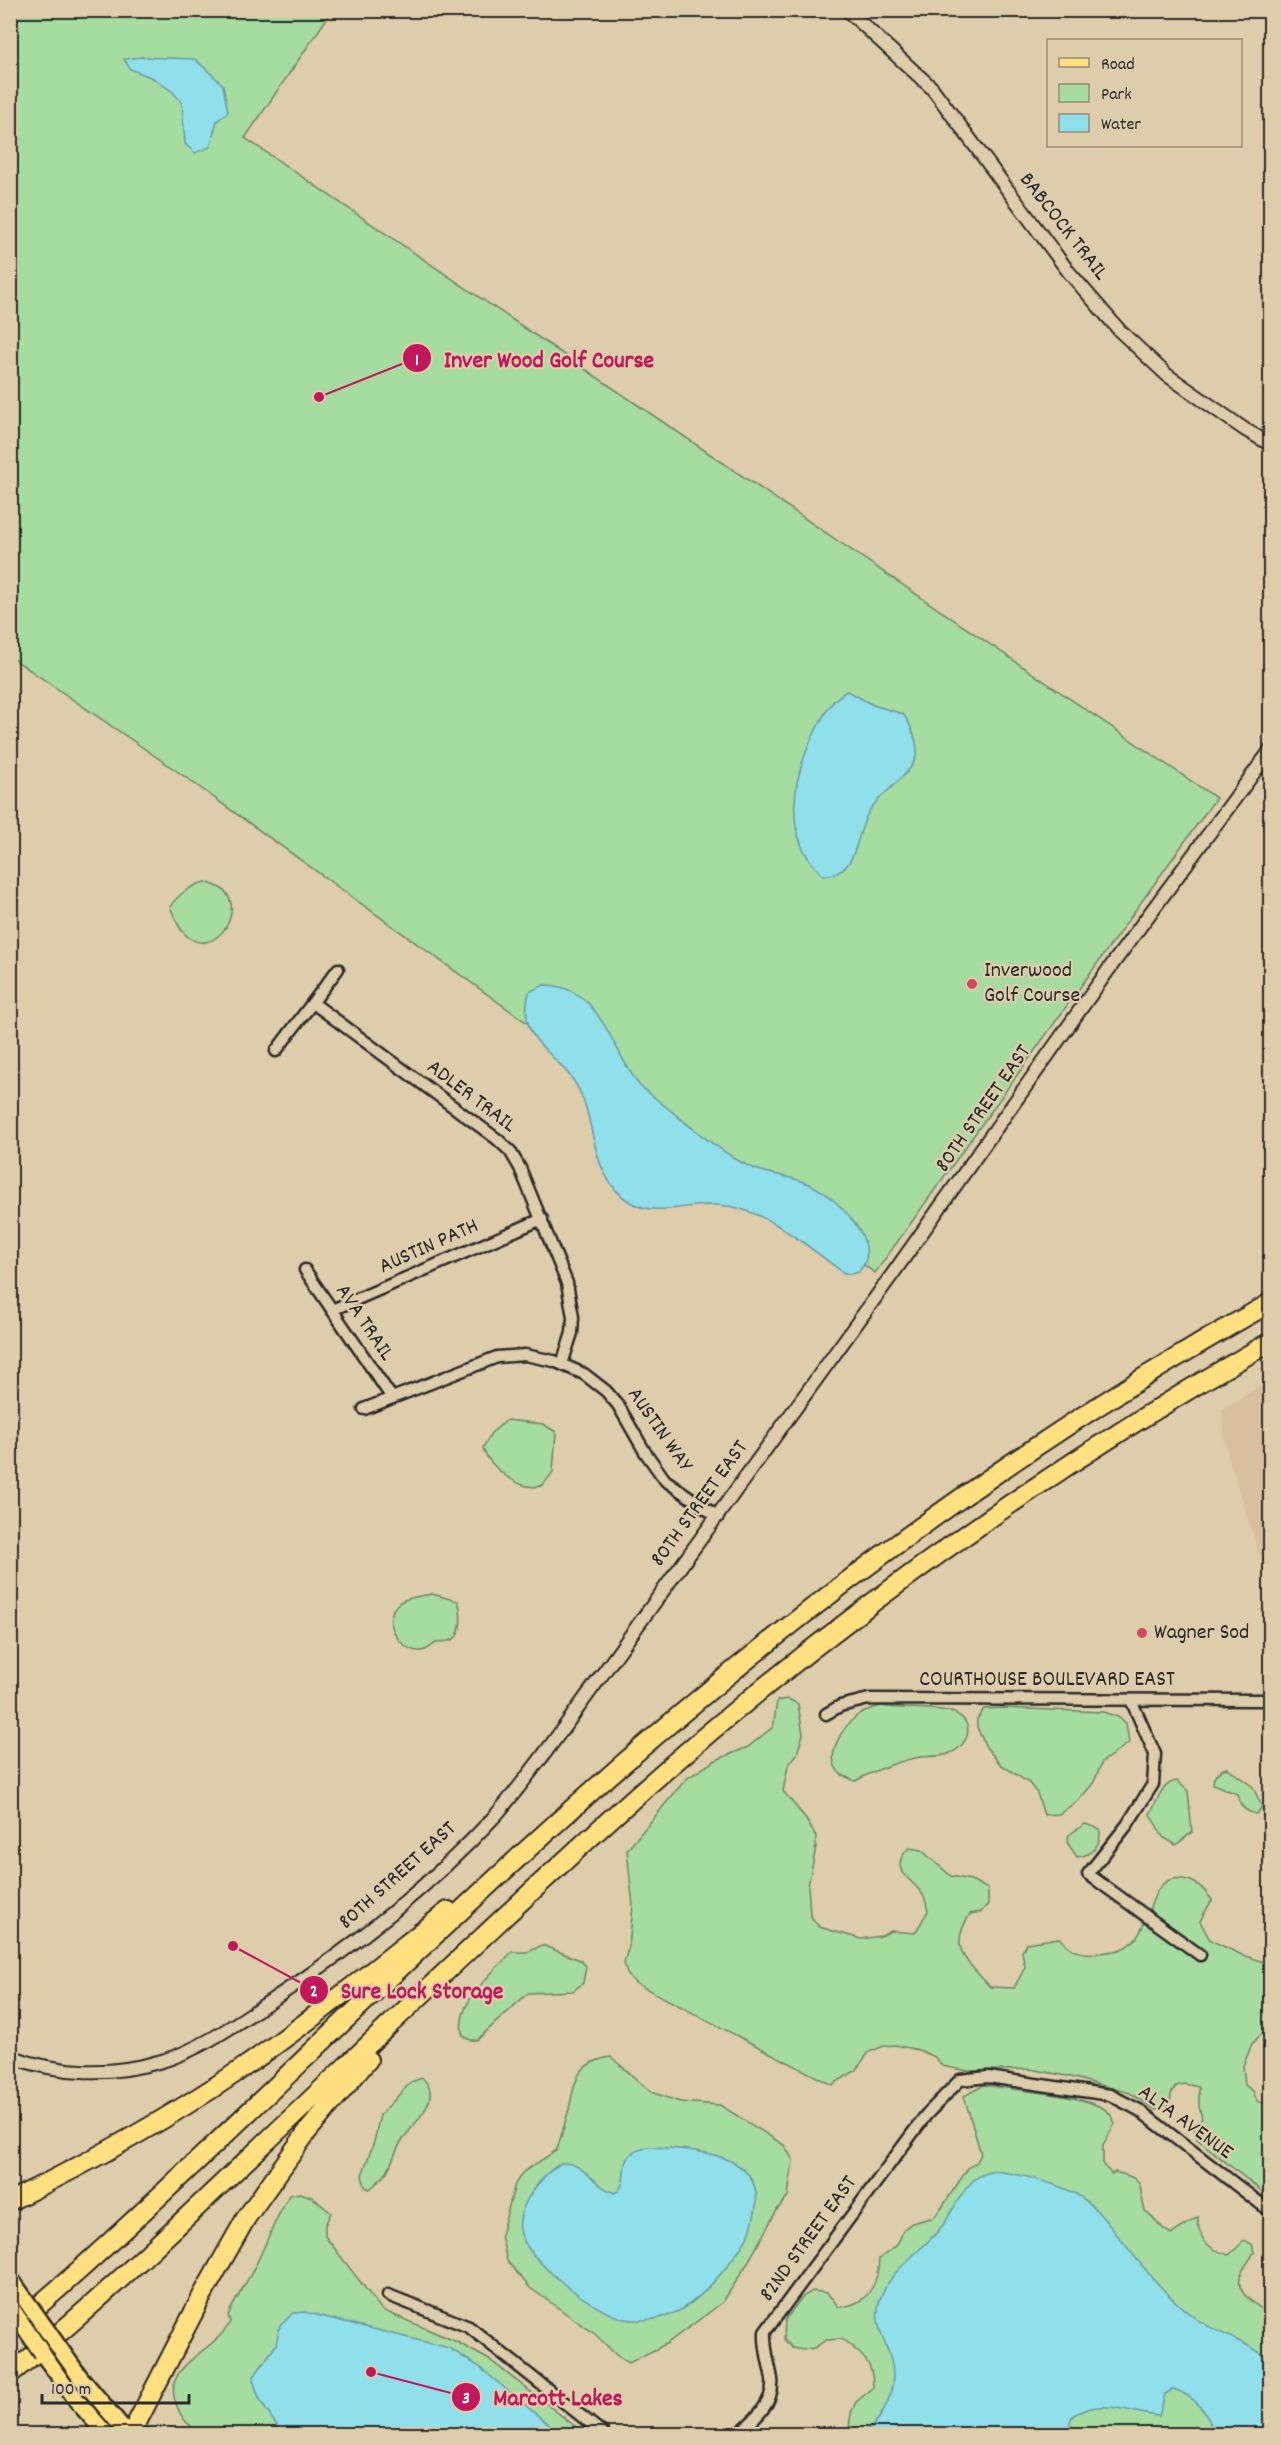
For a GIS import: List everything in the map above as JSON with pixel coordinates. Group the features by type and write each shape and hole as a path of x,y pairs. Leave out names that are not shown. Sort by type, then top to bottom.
{"highway":[{"path":"10,2330 148,2207 559,1821 639,1749 745,1661 935,1516 1089,1412 1270,1303"},
{"path":"10,2374 118,2281 576,1852 723,1722 894,1587 1058,1473 1270,1342"},
{"path":"10,2202 58,2178 174,2112 266,2052 338,1998 559,1821"},
{"path":"130,2434 216,2270 246,2218 307,2132 404,2019 576,1852"}],"main road":[{"path":"10,2278 80,2377 130,2434"},
{"path":"10,2306 67,2387 106,2434"}],"street":[{"name":"BABCOCK TRAIL","path":"846,10 932,88 1068,271 1120,331 1167,375 1244,429 1270,444"},
{"name":"80TH STREET EAST","path":"10,2056 38,2065 76,2071 119,2070 164,2061 197,2048 362,1938 440,1872 519,1787 717,1517 1118,956 1270,751"},
{"path":"276,1052 338,969"},
{"name":"ADLER TRAIL","path":"313,1003 504,1145 514,1157 542,1219 572,1298 572,1333 562,1364"},
{"name":"AUSTIN PATH","path":"332,1310 542,1219"},
{"name":"AVA TRAIL","path":"305,1270 392,1398"},
{"name":"AUSTIN WAY","path":"364,1410 497,1357 525,1355 562,1364 584,1374 606,1391 628,1420 645,1452 665,1480 717,1517"},
{"name":"COURTHOUSE BOULEVARD EAST","path":"826,1714 840,1706 869,1699 1270,1700"},
{"path":"1131,1700 1155,1754 1153,1784 1127,1825 1088,1874 1200,1954"},
{"name":"ALTA AVENUE","path":"960,2080 988,2077 1110,2095 1139,2110 1270,2211"},
{"name":"82ND STREET EAST","path":"738,2434 757,2418 770,2394 772,2382 764,2347 765,2332 920,2123 960,2080"},
{"path":"388,2295 469,2327 604,2434"}],"shaded area":[{"path":"1270,1380 1270,1565 1258,1552 1225,1445 1222,1409"}],"green space":[{"path":"11,11 332,11 245,138 1216,798 875,1273 174,769 11,657"},
{"path":"206,882 227,894 231,903 231,913 222,932 206,942 187,936 181,930 170,907 186,891"},
{"path":"507,1420 543,1424 556,1432 553,1472 543,1485 526,1486 507,1477 486,1455 483,1448 491,1433"},
{"path":"432,1594 458,1601 461,1616 458,1633 452,1640 438,1642 424,1650 410,1649 394,1631 391,1615 400,1602"},
{"path":"788,1699 798,1704 803,1734 797,1754 788,1766 783,1791 803,1815 816,1836 808,1886 810,1915 819,1927 861,1939 881,1936 891,1931 915,1933 928,1911 924,1897 904,1875 900,1863 902,1856 909,1848 921,1850 951,1876 971,1880 988,1889 988,1904 981,1912 970,1914 963,1926 960,1946 968,1962 990,1987 1014,1988 1025,1967 1022,1952 1026,1943 1059,1938 1081,1953 1120,1950 1136,1938 1157,1891 1164,1883 1172,1879 1183,1879 1203,1889 1212,1900 1200,1921 1210,1940 1242,1955 1270,1964 1270,2025 1252,2044 1243,2066 1245,2085 1253,2091 1257,2101 1270,2105 1270,2198 1197,2139 1194,2129 1202,2118 1199,2107 1199,2087 1185,2084 1176,2086 1171,2094 1170,2104 1155,2110 1130,2093 1067,2076 1030,2069 968,2071 942,2066 935,2057 919,2050 895,2045 884,2046 869,2052 855,2071 832,2085 635,1983 627,1974 624,1962 629,1946 633,1906 627,1850 686,1779 714,1761 748,1747 773,1727 777,1701"},
{"path":"881,1706 951,1712 965,1721 968,1733 961,1746 948,1754 903,1761 855,1781 842,1775 836,1768 834,1751 841,1734 853,1719 867,1710"},
{"path":"984,1709 1103,1712 1118,1717 1126,1723 1129,1743 1102,1762 1094,1782 1080,1799 1059,1814 1044,1815 1037,1793 1029,1783 1000,1764 986,1747 977,1727 977,1719"},
{"path":"1227,1768 1253,1787 1262,1807 1256,1814 1243,1807 1237,1794 1213,1784 1217,1773"},
{"path":"1177,1781 1188,1791 1192,1832 1176,1845 1163,1837 1150,1814 1166,1786"},
{"path":"1085,1824 1100,1829 1099,1840 1092,1851 1077,1857 1067,1842 1069,1835"},
{"path":"542,1945 580,1960 586,1966 583,1983 573,1991 528,1993 477,2040 470,2040 463,2036 461,2024 464,2012 469,2001 486,1979 512,1952 528,1952"},
{"path":"611,2057 651,2092 680,2102 720,2105 784,2145 793,2160 788,2196 777,2210 723,2302 666,2344 629,2363 617,2356 595,2334 530,2288 507,2261 501,2235 515,2184 523,2172 557,2150 576,2081 580,2074 591,2063"},
{"path":"422,2078 428,2086 429,2103 401,2142 384,2176 370,2189 365,2187 362,2175 374,2142 380,2115 411,2082"},
{"path":"984,2085 1075,2099 1104,2109 1110,2114 1115,2124 1103,2145 1103,2165 1112,2174 1115,2172 1137,2181 1141,2189 1145,2211 1164,2229 1172,2234 1198,2217 1202,2238 1215,2250 1229,2255 1244,2241 1252,2244 1254,2252 1242,2272 1240,2285 1245,2295 1253,2303 1263,2310 1270,2309 1270,2434 848,2434 851,2413 856,2402 873,2388 869,2365 842,2339 826,2340 814,2348 803,2350 792,2348 784,2339 785,2320 802,2297 813,2291 827,2293 839,2307 864,2298 873,2285 879,2259 897,2245 904,2229 912,2223 934,2217 939,2212 968,2168 977,2162 981,2154 964,2096"},
{"path":"300,2193 312,2197 331,2213 325,2225 325,2236 382,2310 457,2342 491,2361 585,2434 204,2434 190,2426 176,2404 173,2390 176,2378 192,2359 214,2342 230,2322 228,2315 260,2257 284,2204 290,2195"}],"water":[{"path":"141,57 195,59 223,85 228,112 217,121 210,147 195,153 185,144 182,103 173,92 153,78 130,69 124,59"},
{"path":"847,691 873,705 903,714 914,734 917,752 907,772 868,813 849,862 834,874 823,875 809,860 801,843 796,824 797,786 801,766 819,724 832,703"},
{"path":"544,985 563,988 579,996 592,1007 640,1086 701,1135 747,1165 814,1186 847,1213 856,1225 866,1249 866,1260 859,1272 844,1273 800,1240 768,1220 735,1207 703,1205 650,1209 626,1200 606,1177 585,1106 573,1080 531,1032 526,1008 529,992"},
{"path":"649,2147 705,2153 739,2166 750,2177 756,2192 755,2212 745,2242 719,2276 691,2303 665,2317 632,2320 621,2318 594,2305 547,2269 525,2242 520,2230 520,2221 526,2201 532,2192 546,2175 561,2163 576,2166 601,2186 615,2193 621,2188 625,2162 629,2156"},
{"path":"995,2171 1046,2182 1081,2197 1101,2215 1155,2280 1181,2307 1200,2322 1251,2347 1270,2360 1270,2434 1214,2434 1200,2406 1188,2396 1173,2389 1165,2394 1159,2416 1109,2407 1090,2408 1075,2414 1071,2418 1070,2425 1080,2434 865,2434 884,2410 893,2380 891,2360 877,2314 882,2294 896,2272 943,2225 969,2185 981,2175"},
{"path":"305,2312 449,2348 478,2366 560,2434 284,2434 261,2401 253,2378 276,2345 280,2326 293,2313"}],"place":[{"name":"Inver Wood Golf Course","path":"319,397"},
{"name":"Inverwood Golf Course","path":"972,984"},
{"name":"Wagner Sod","path":"1142,1633"},
{"name":"Sure Lock Storage","path":"233,1946"},
{"name":"Marcott Lakes","path":"371,2372"}]}
